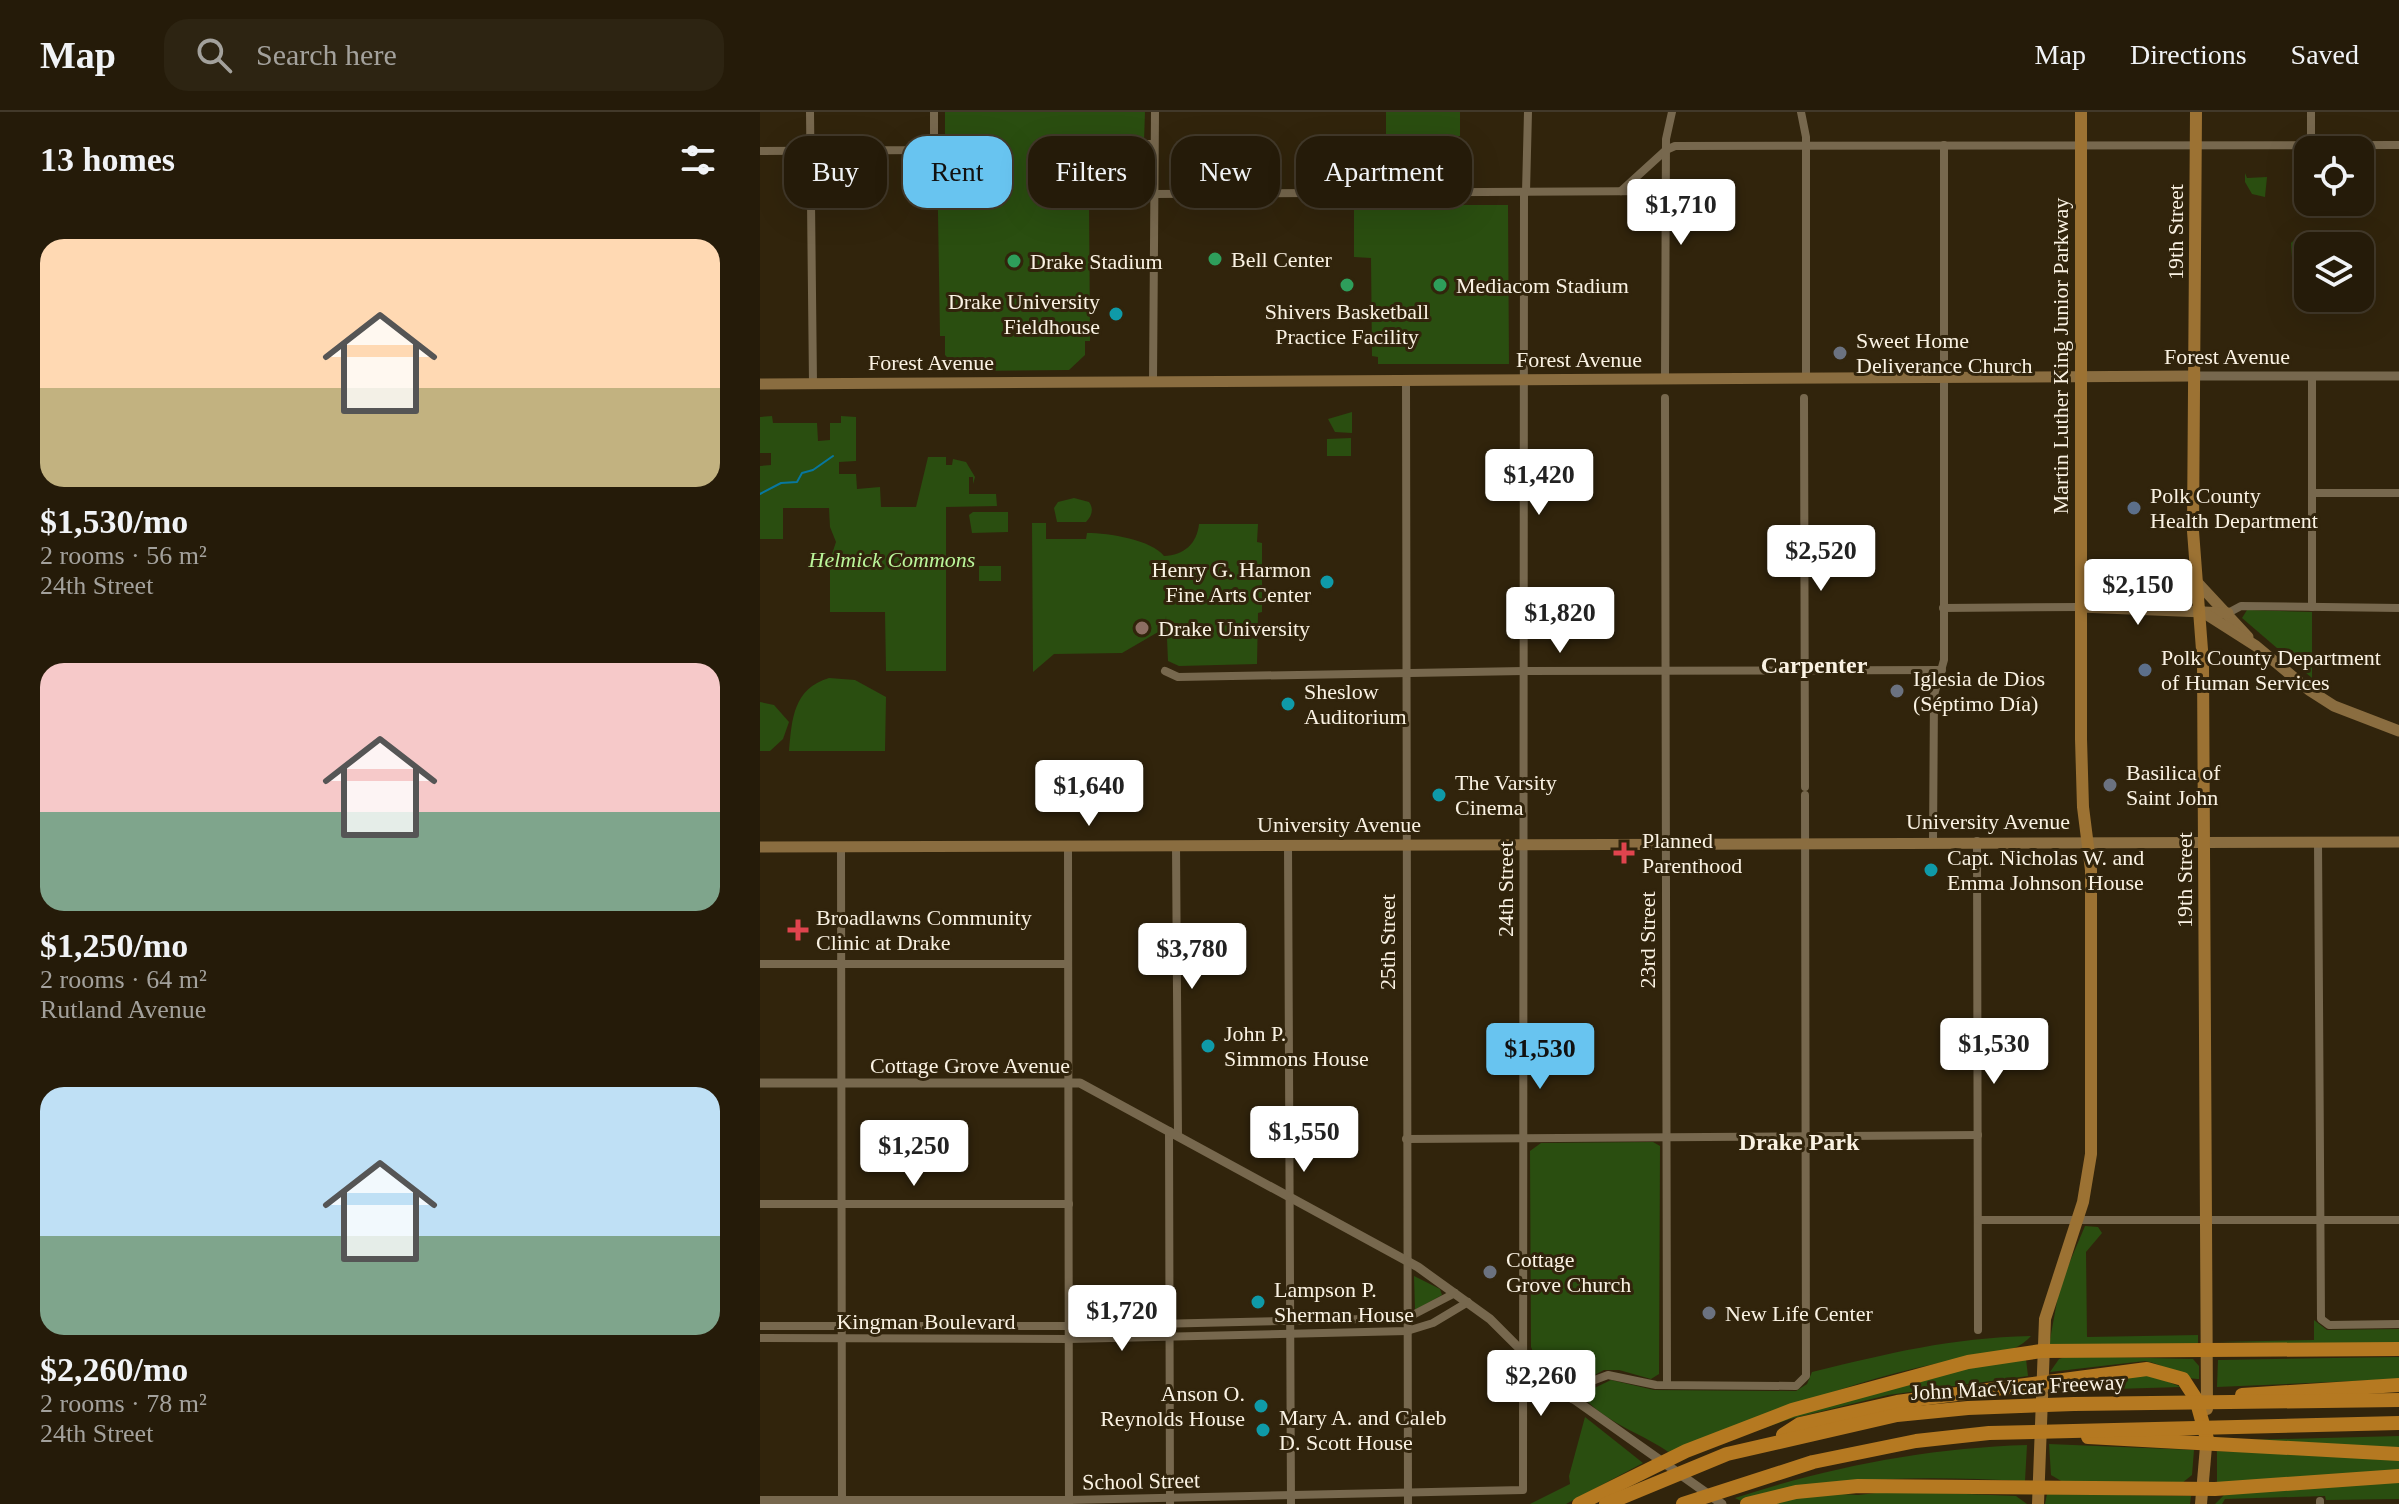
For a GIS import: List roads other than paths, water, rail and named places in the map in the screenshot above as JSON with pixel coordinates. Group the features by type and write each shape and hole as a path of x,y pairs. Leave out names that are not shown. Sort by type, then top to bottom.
{"highway":[{"path":"1579,1504 1686,1451 1821,1400 1931,1370 2041,1359 2399,1349"},
{"path":"1773,1442 1800,1424 1930,1397 2147,1369 2183,1379 2196,1399 2207,1439"},
{"path":"2074,1404 2399,1385"},
{"name":"John MacVicar Freeway","path":"1606,1504 1683,1470 1773,1442 1897,1415 1968,1408 2074,1404 2399,1400"},
{"name":"John MacVicar Freeway","path":"1683,1504 1813,1462 1878,1447 1989,1433 2399,1423"},
{"path":"2053,1432 2105,1440 2399,1454"},
{"path":"1747,1504 1796,1492 1858,1486 2038,1488 2202,1497 2399,1476"}],"main road":[{"name":"Martin Luther King Junior Parkway","path":"2038,1504 2041,1359 2052,1288 2077,1220 2089,1171 2093,1113 2091,870 2082,787 2081,112"},
{"name":"19th Street","path":"2196,112 2196,581 2203,663 2207,1352 2207,1439 2202,1497"},
{"name":"Forest Avenue","path":"760,384 2195,376"},
{"path":"2196,581 2256,646"},
{"path":"2080,607 2198,609 2228,613"},
{"path":"2198,609 2256,646 2334,706 2399,731"},
{"name":"University Avenue","path":"760,847 1805,841 2399,842"}],"street":[{"path":"810,112 811,136"},
{"path":"887,148 931,147 934,112"},
{"path":"1154,136 1155,112"},
{"name":"24th Street","path":"1523,1490 1523,379 1528,112"},
{"path":"1665,378 1666,150 1672,112"},
{"path":"1801,112 1806,145 1806,378"},
{"path":"2311,112 2311,136"},
{"path":"1933,841 1934,695 1942,670 1943,608 1944,145"},
{"path":"1621,191 1666,150 1675,146 2294,145"},
{"path":"2374,145 2399,145"},
{"path":"760,151 784,151"},
{"path":"1155,194 1665,191"},
{"path":"811,208 813,383"},
{"path":"1153,381 1154,208"},
{"name":"Forest Avenue","path":"2195,376 2399,376"},
{"path":"2312,376 2312,607"},
{"name":"25th Street","path":"1406,380 1408,1504"},
{"name":"23rd Street","path":"1665,398 1667,1385"},
{"path":"1572,1399 1592,1381 1608,1375 1667,1385 1796,1386 1804,1380 1804,398"},
{"path":"2312,493 2399,493"},
{"path":"2228,613 2241,606 2399,608"},
{"path":"1943,608 2080,607"},
{"path":"1165,671 1178,677 1523,671 1942,670"},
{"path":"1977,841 1978,1330"},
{"path":"2318,842 2321,1319 2335,1326 2399,1324"},
{"path":"1288,844 1291,1500"},
{"path":"1170,1501 1169,1323 1176,845"},
{"path":"1068,846 1069,1502"},
{"path":"841,847 842,1502"},
{"path":"760,964 1068,964"},
{"name":"Cottage Grove Avenue","path":"760,1083 1080,1083 1407,1260 1468,1302 1572,1399 1722,1504"},
{"path":"1406,1139 1978,1135"},
{"path":"760,1204 1069,1204"},
{"path":"1978,1220 2399,1220"},
{"name":"Kingman Boulevard","path":"760,1326 1069,1326 1407,1318 1455,1293"},
{"name":"Kingman Boulevard","path":"760,1338 1069,1339 1407,1331 1433,1323 1468,1302"},
{"name":"School Street","path":"760,1500 1291,1500 1523,1490"}],"waterway":[{"path":"760,494 781,483 797,482 802,473 813,470 833,456"}],"place":[{"name":"Bell Center","path":"1215,259"},
{"name":"Drake Stadium","path":"1014,261"},
{"name":"Shivers Basketball Practice Facility","path":"1347,285"},
{"name":"Mediacom Stadium","path":"1440,285"},
{"name":"Drake University Fieldhouse","path":"1116,314"},
{"name":"Sweet Home Deliverance Church","path":"1840,353"},
{"name":"Polk County Health Department","path":"2134,508"},
{"name":"Henry G. Harmon Fine Arts Center","path":"1327,582"},
{"name":"Drake University","path":"1142,628"},
{"name":"Polk County Department of Human Services","path":"2145,670"},
{"name":"Iglesia de Dios (Séptimo Día)","path":"1897,691"},
{"name":"Sheslow Auditorium","path":"1288,704"},
{"name":"Basilica of Saint John","path":"2110,785"},
{"name":"The Varsity Cinema","path":"1439,795"},
{"name":"Planned Parenthood","path":"1624,853"},
{"name":"Capt. Nicholas W. and Emma Johnson House","path":"1931,870"},
{"name":"Broadlawns Community Clinic at Drake","path":"798,930"},
{"name":"John P. Simmons House","path":"1208,1046"},
{"name":"Cottage Grove Church","path":"1490,1272"},
{"name":"Lampson P. Sherman House","path":"1258,1302"},
{"name":"New Life Center","path":"1709,1313"},
{"name":"Anson O. Reynolds House","path":"1261,1406"},
{"name":"Mary A. and Caleb D. Scott House","path":"1263,1430"}],"district":[{"name":"Carpenter","path":"1814,665"},
{"name":"Drake Park","path":"1799,1142"}],"park label":[{"name":"Helmick Commons","path":"892,559"}]}
